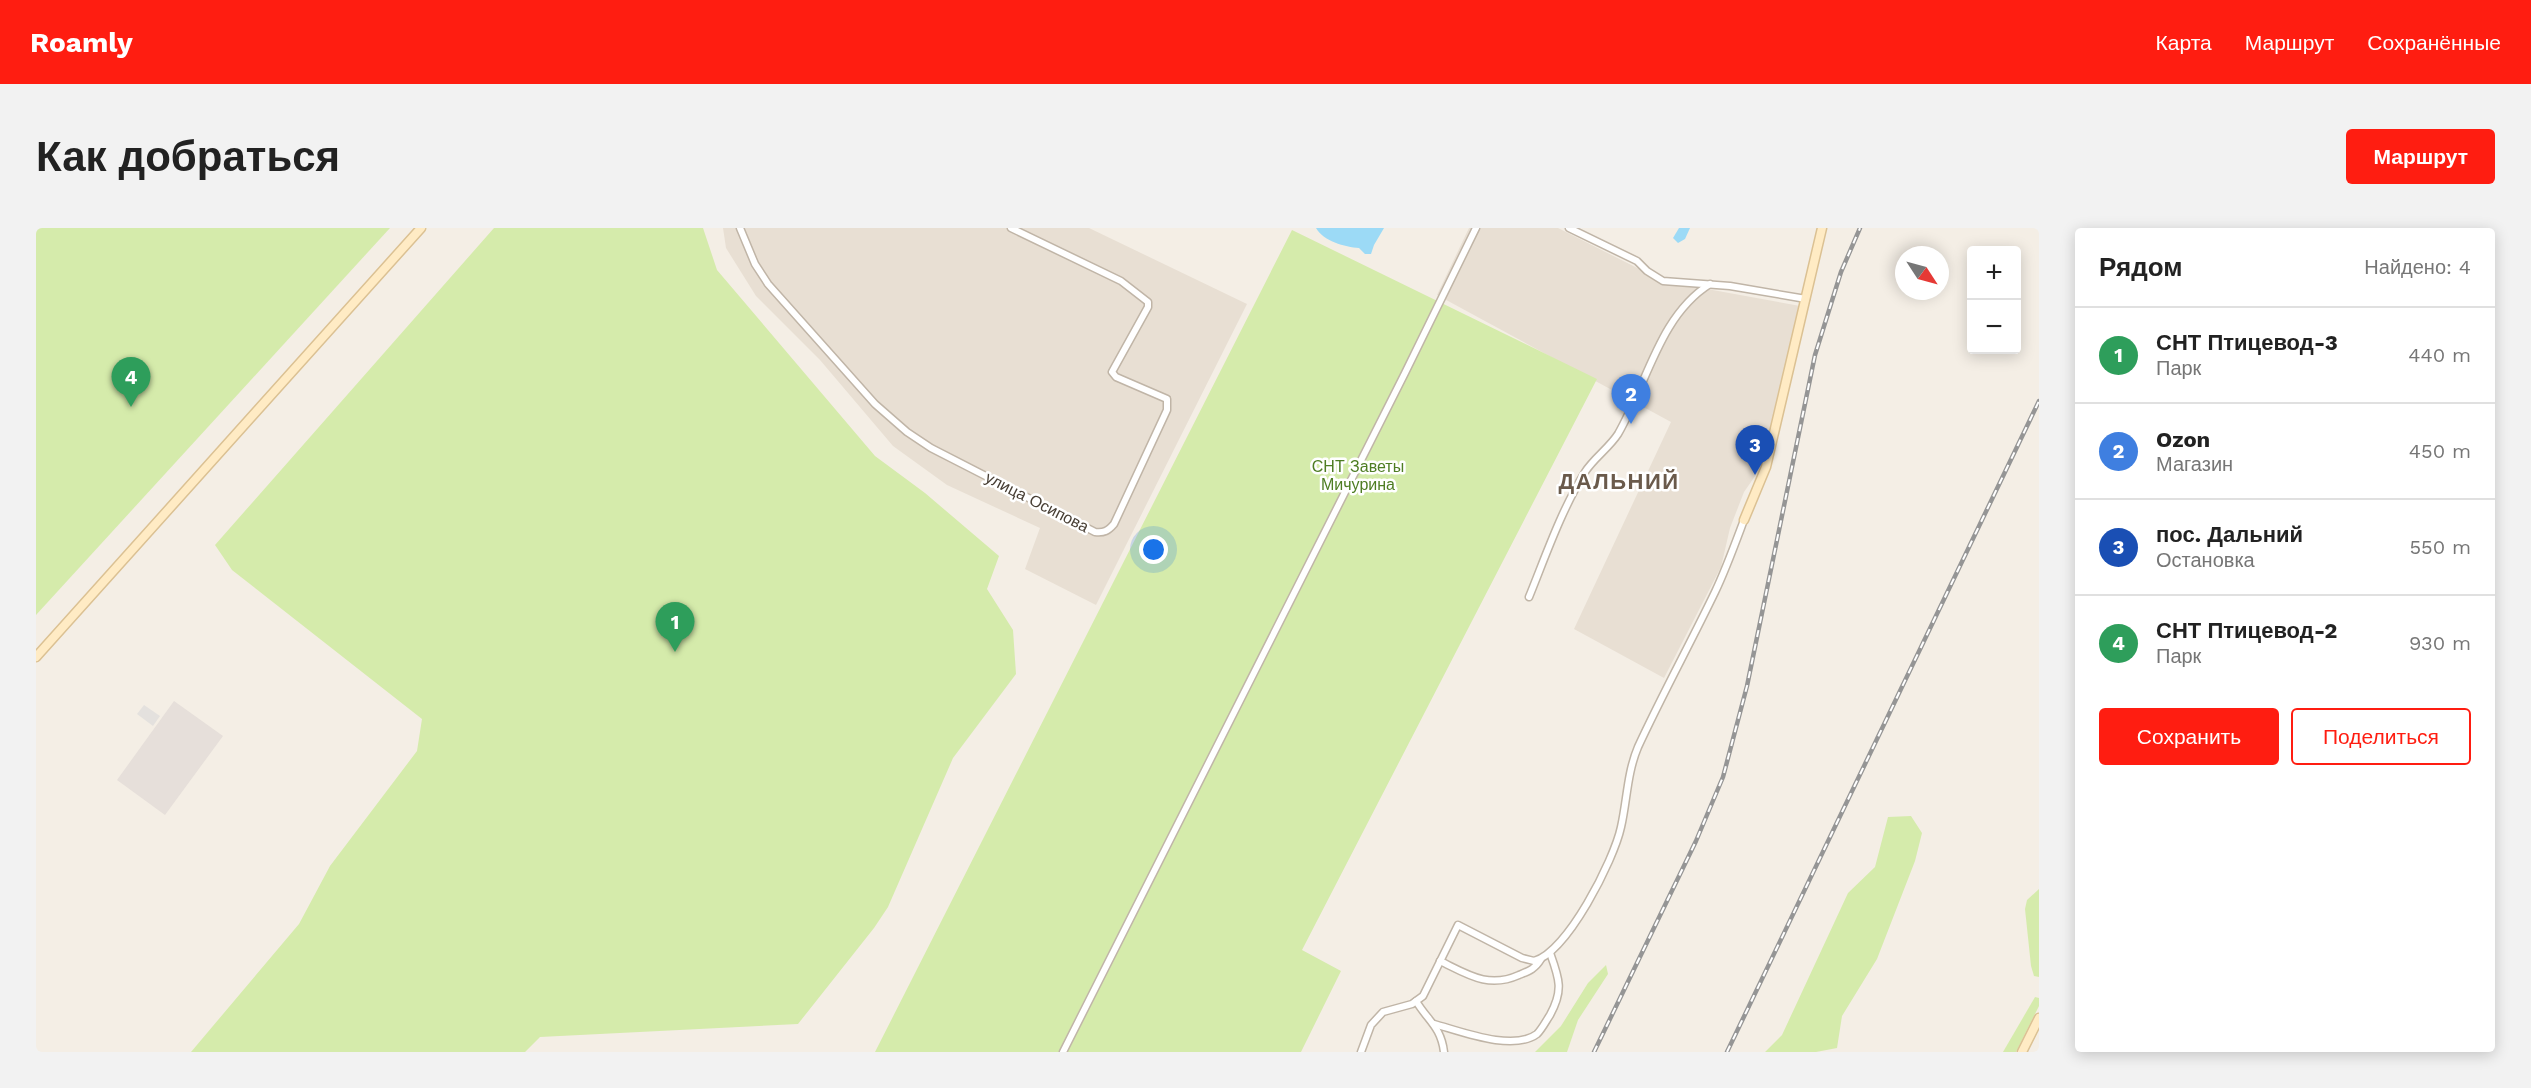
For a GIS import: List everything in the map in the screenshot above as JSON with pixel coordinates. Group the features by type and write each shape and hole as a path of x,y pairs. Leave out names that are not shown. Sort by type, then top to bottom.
{"main road":[{"path":"36,657 421,228"},
{"path":"1744,520 1766,467 1822,228"},
{"path":"2022,1052 2039,1018"}],"street":[{"name":"улица Осипова","path":"740,228 755,264 768,284 885,413 931,448 1095,532 1109,530 1114,524 1167,411 1167,399 1116,377 1112,372 1148,307 1148,302 1120,281 1011,228"},
{"path":"1063,1052 1405,374 1476,228"},
{"path":"1569,228 1637,261 1655,278 1663,281 1710,284 1806,299"},
{"path":"1529,597 1569,500 1586,469 1617,435 1677,314 1693,295 1710,284"},
{"path":"1360,1052 1371,1025 1383,1012 1416,1001 1423,996 1458,924 1522,958 1533,961 1541,959 1562,942 1575,923 1612,854 1621,829 1626,793 1638,749 1714,593 1744,520"},
{"path":"1434,1024 1507,1042 1527,1039 1536,1034 1551,1012 1560,986 1550,953"},
{"path":"1440,962 1488,982 1512,978 1533,970 1541,959"},
{"path":"1416,1001 1442,1037 1444,1052"}],"shaded area":[{"path":"723,228 1089,228 1247,304 1096,605 1025,569 1040,528 947,485 893,446 820,360 756,296 726,248"},
{"path":"1469,228 1558,228 1663,281 1800,306 1760,469 1744,492 1730,528 1721,567 1664,678 1574,629 1671,422 1437,295"},
{"path":"174,701 223,736 165,815 117,780"},
{"path":"144,705 160,716 153,726 137,714"}],"green space":[{"path":"36,228 390,228 36,615"},
{"path":"494,228 703,228 717,270 875,456 925,493 999,556 987,589 1013,630 1016,674 953,758 888,907 798,1024 540,1037 525,1052 191,1052 299,924 330,866 417,751 422,719 232,570 215,545"},
{"name":"СНТ Заветы Мичурина","path":"1292,230 1597,379 1302,950 1341,971 1301,1052 875,1052"},
{"path":"1911,816 1922,833 1915,861 1877,959 1842,1016 1837,1048 1816,1052 1765,1052 1782,1035 1848,893 1875,867 1888,817"},
{"path":"2039,889 2039,977 2034,976 2031,966 2025,909 2027,900"},
{"path":"1606,965 1608,974 1578,1020 1567,1052 1535,1052 1561,1026 1588,983"},
{"path":"2035,997 2039,998 2039,1006 2016,1052 2003,1052"}],"water":[{"path":"1316,228 1384,228 1371,254 1365,254 1359,248 1329,240"},
{"path":"1679,228 1690,228 1685,239 1678,243 1673,238"}],"railway":[{"path":"1594,1052 1696,841 1723,777 1747,686 1815,355 1841,272 1860,228"},
{"path":"1727,1052 2039,401"}],"place":[{"name":"СНТ Птицевод-2","path":"131,407"},
{"name":"Ozon","path":"1631,424"},
{"name":"пос. Дальний","path":"1755,475"},
{"name":"СНТ Птицевод-3","path":"675,652"}],"district":[{"name":"ДАЛЬНИЙ","path":"1619,481"}]}
